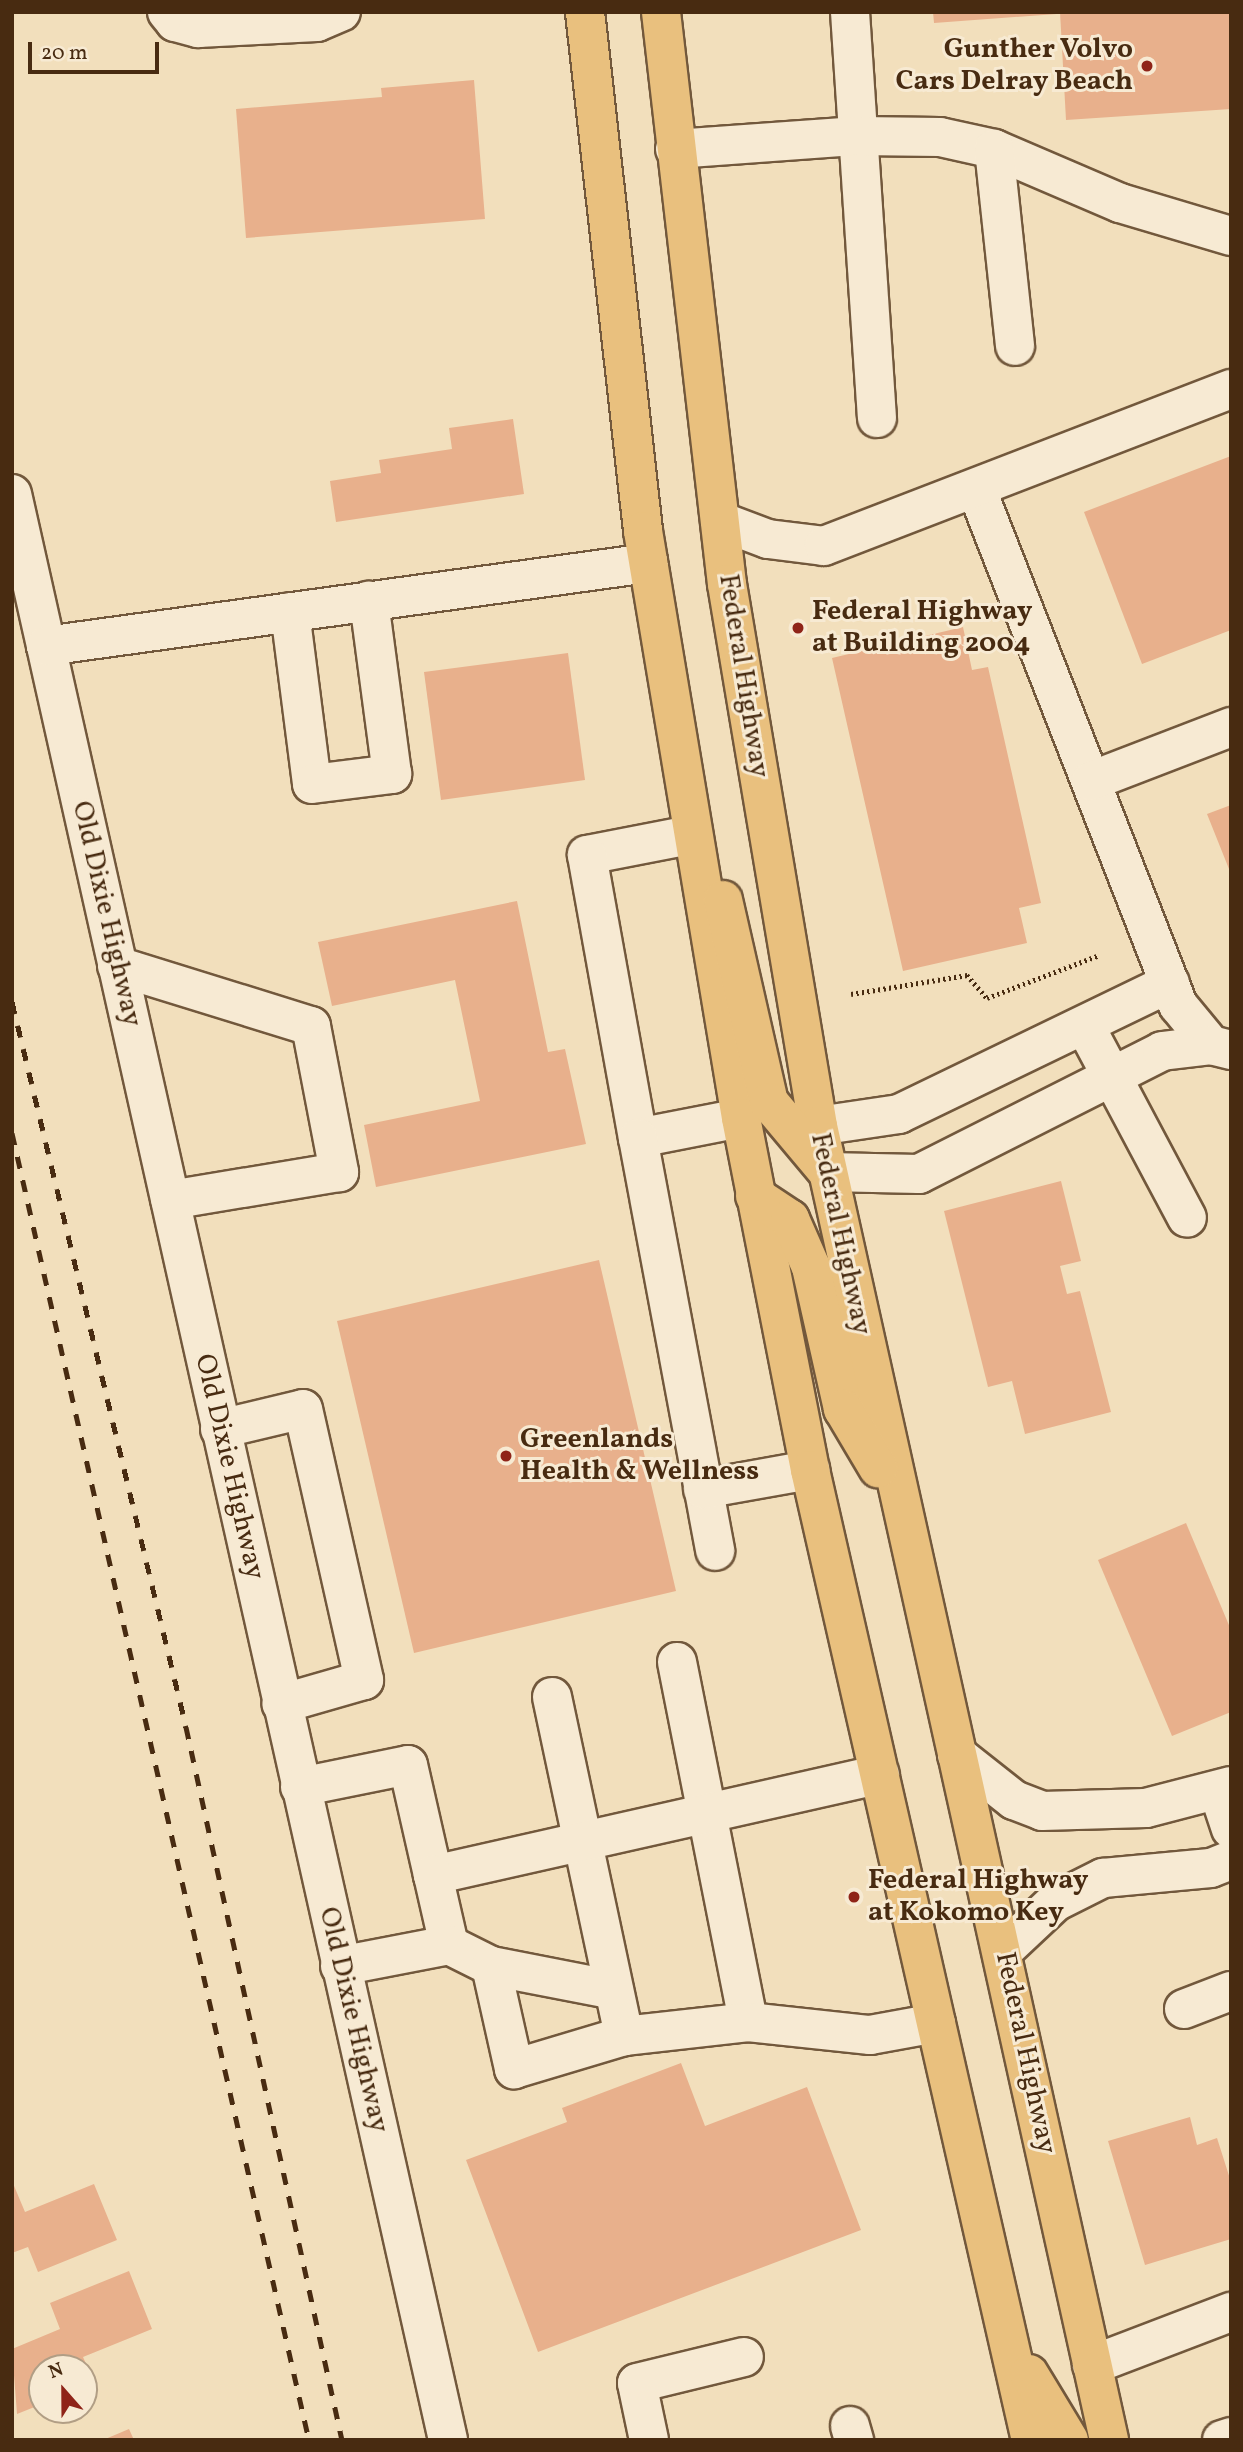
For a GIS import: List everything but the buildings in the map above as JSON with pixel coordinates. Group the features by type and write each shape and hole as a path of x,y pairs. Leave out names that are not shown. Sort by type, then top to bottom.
{"main road":[{"path":"585,12 648,563 691,841 755,1196 810,1470 1031,2440"},
{"name":"Federal Highway","path":"660,12 720,522 818,1126 897,1500 1003,1951 1109,2440"},
{"path":"691,841 731,913 769,1102 828,1172"},
{"path":"755,1196 790,1219 811,1267 843,1409 897,1500"},
{"path":"1009,2339 1069,2440"}],"street":[{"path":"167,12 174,22 198,28 317,22 341,12"},
{"path":"850,12 877,418"},
{"path":"675,149 858,136 940,138 994,149 1120,203 1231,236"},
{"path":"994,149 1015,346"},
{"path":"720,522 768,538 824,546 1231,389"},
{"path":"976,488 1178,1005 1221,1048"},
{"name":"Old Dixie Highway","path":"12,494 448,2440"},
{"path":"46,646 648,563"},
{"path":"289,612 312,784 392,774 369,601"},
{"path":"1091,781 1231,727"},
{"path":"691,841 587,855 715,1551"},
{"path":"117,966 311,1026 339,1172 170,1200"},
{"path":"818,1126 899,1114 1170,983"},
{"path":"1085,1026 1187,1218"},
{"path":"828,1172 919,1174 1162,1051 1221,1048"},
{"path":"638,1138 741,1118"},
{"path":"220,1429 303,1409 364,1680 282,1704"},
{"path":"703,1489 810,1470"},
{"path":"677,1662 748,2022"},
{"path":"552,1697 624,2036"},
{"path":"957,1755 1014,1800 1042,1811 1146,1808 1225,1788 1231,1829"},
{"path":"300,1787 408,1765 449,1945"},
{"path":"433,1875 880,1774"},
{"path":"1003,1951 1055,1902 1103,1878 1211,1868 1231,1860"},
{"path":"340,1966 449,1945 491,1966 614,1990"},
{"path":"491,1966 514,2069 624,2036 748,2022 870,2035 936,2023"},
{"path":"1184,2009 1231,1991"},
{"path":"1092,2365 1231,2312"},
{"path":"649,2440 638,2383 744,2357"},
{"path":"1222,2440 1231,2437"}],"path":[{"path":"851,995 967,975 987,998 1097,956"}],"railway":[{"path":"12,1002 186,1727 342,2440"},
{"path":"12,1133 309,2440"}],"place":[{"name":"Gunther Volvo Cars Delray Beach","path":"1147,66"},
{"name":"Federal Highway at Building 2004","path":"798,628"},
{"name":"Greenlands Health & Wellness","path":"506,1456"},
{"name":"Federal Highway at Kokomo Key","path":"854,1897"}]}
